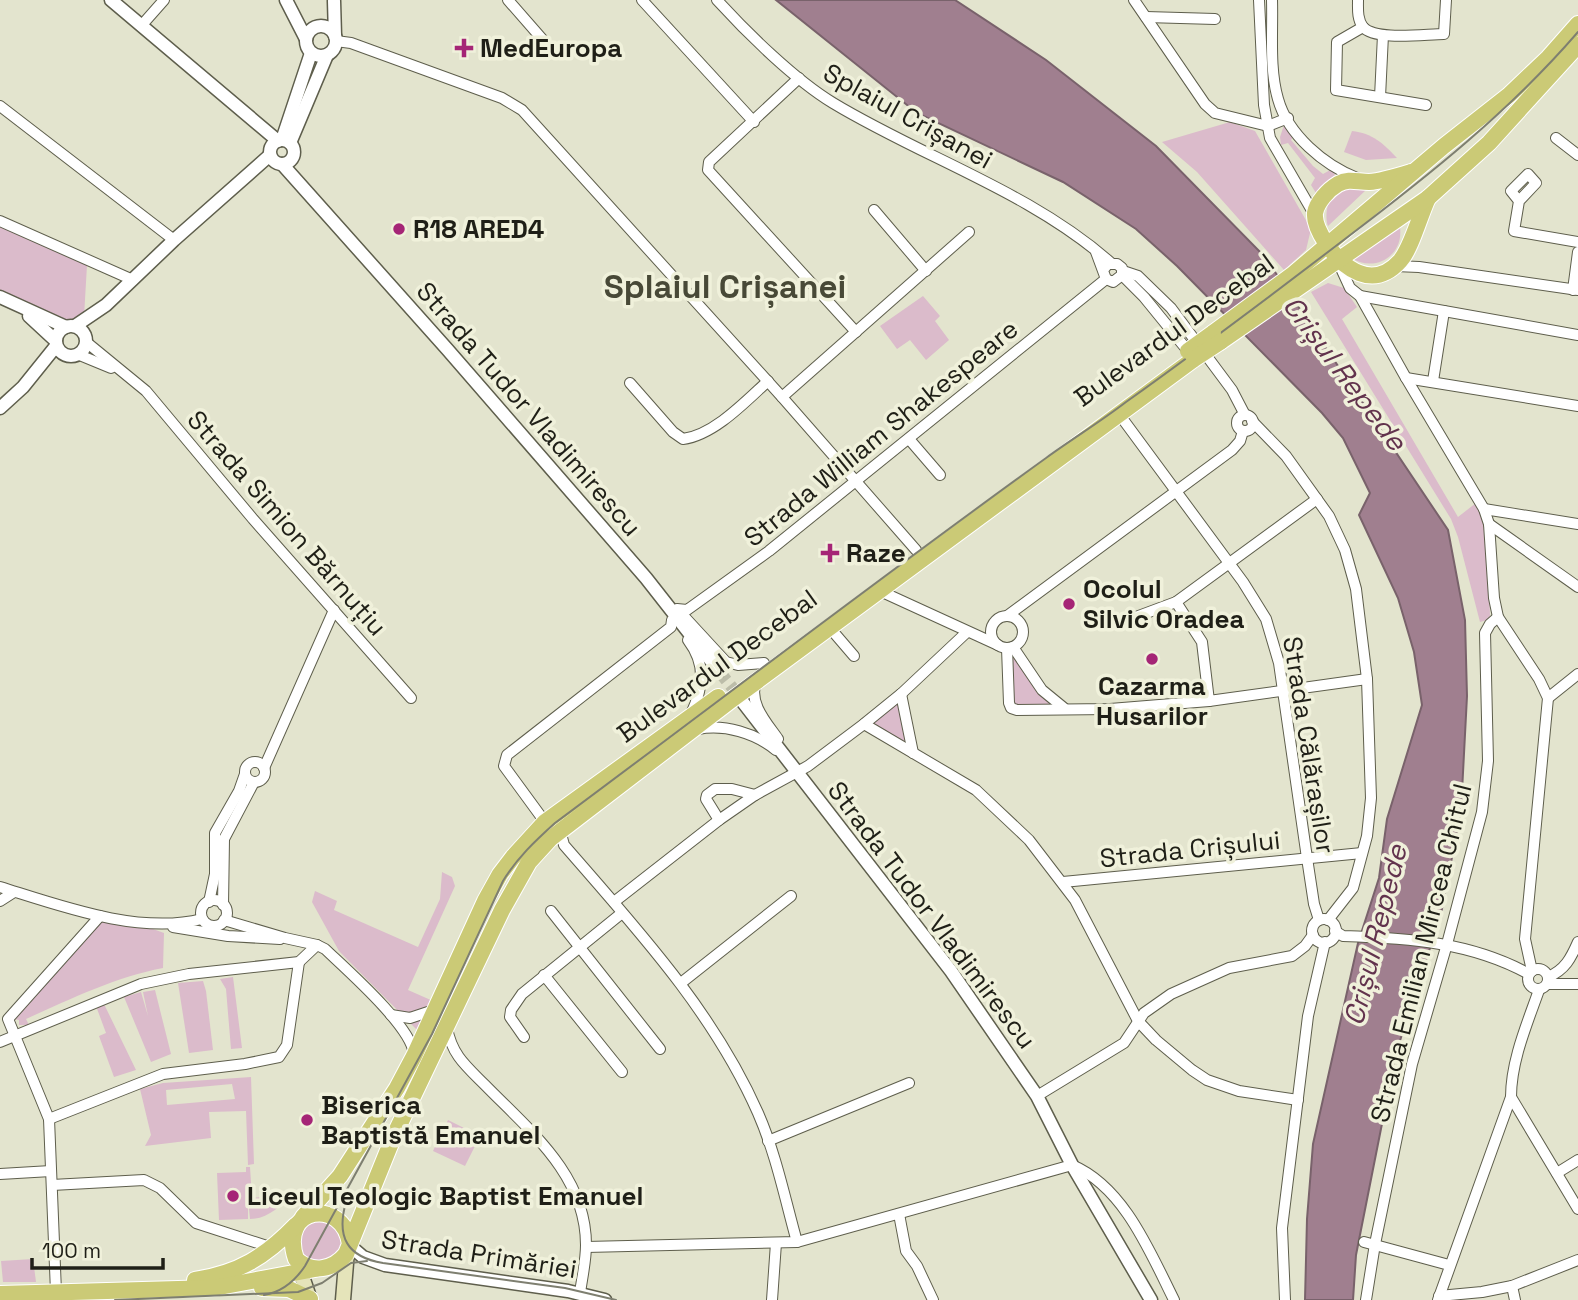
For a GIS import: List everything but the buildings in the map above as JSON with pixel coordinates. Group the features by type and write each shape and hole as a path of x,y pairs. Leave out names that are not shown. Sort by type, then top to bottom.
{"main road":[{"name":"Bulevardul Decebal","path":"1296,281 1327,245 1526,80 1578,24"},
{"name":"Bulevardul Decebal","path":"343,1300 349,1247 393,1138 512,892 530,862 555,834 764,663 916,550 1296,281 1338,259 1429,198 1489,143 1578,45"},
{"path":"1416,170 1368,182 1352,180 1339,183 1320,200 1314,215 1320,233 1338,259 1352,271 1369,275 1395,266 1403,258 1429,198"},
{"path":"1368,182 1388,194 1405,214 1409,246"},
{"name":"Bulevardul Decebal","path":"690,725 756,682 830,628 1119,414 1191,355"},
{"name":"Bulevardul Decebal","path":"56,1289 207,1278 242,1266 274,1248 348,1164 397,1088 500,874 528,839 555,834"},
{"path":"214,1288 298,1266 318,1269 338,1262 349,1247 346,1231 334,1218 319,1213 300,1220 291,1242 298,1266 310,1300"},
{"path":"0,1288 284,1288 298,1292 310,1300"},
{"path":"0,1294 56,1289"}],"street":[{"name":"Strada Tudor Vladimirescu","path":"111,0 242,112 281,151 300,181 665,601 719,671"},
{"path":"141,26 164,0"},
{"path":"281,151 310,52 286,0"},
{"path":"508,0 543,40"},
{"path":"642,0 754,122"},
{"name":"Splaiul Crișanei","path":"717,0 799,78 831,102 915,149 1022,202 1095,248 1107,270"},
{"path":"1134,0 1205,104 1215,113 1268,126 1288,118"},
{"path":"1259,0 1264,105 1270,138 1314,215"},
{"path":"1272,0 1275,79 1281,107 1299,135 1328,163 1368,182"},
{"path":"1358,0 1358,18 1363,27 1372,34 1383,35 1444,34 1446,0"},
{"path":"306,39 309,32 318,27 334,1"},
{"path":"23,387 56,343 58,332 106,305 174,240 281,151 327,55 334,49 334,1"},
{"path":"293,13 318,27 329,29 335,38 494,94 522,110 768,381 916,550"},
{"path":"1146,17 1215,19"},
{"path":"1363,27 1337,42 1336,90 1426,105"},
{"path":"1380,97 1383,35"},
{"path":"310,52 319,56 327,55"},
{"path":"799,78 707,166 714,177 856,332"},
{"path":"0,106 174,240"},
{"path":"1556,138 1578,155"},
{"path":"1518,201 1514,231 1578,242"},
{"path":"874,210 926,271"},
{"path":"0,220 133,280"},
{"path":"782,397 970,232"},
{"path":"1395,266 1575,290 1578,252"},
{"path":"1338,259 1350,288 1360,296 1484,509 1489,524 1497,617 1539,679 1548,698 1525,939 1530,972 1528,984 1533,988 1558,973 1578,942"},
{"path":"1191,355 1144,297 1121,276 1120,265 1107,270 1109,281 1121,276 1138,276 1171,308 1232,390 1248,418 1286,456 1317,499 1338,532 1350,565 1356,589 1367,678 1371,798 1367,836 1353,888 1324,920 1312,928 1313,935 1318,941 1325,943 1339,934 1442,943 1467,948 1530,972 1541,970 1544,983 1516,1062 1511,1081 1511,1097 1438,1298 1482,1296 1578,1260"},
{"name":"Strada William Shakespeare","path":"687,614 909,439 1107,270"},
{"path":"1360,296 1369,275"},
{"path":"1360,296 1578,335"},
{"path":"0,297 18,307 81,330 85,339"},
{"path":"0,408 23,387 82,351 85,339 106,305"},
{"path":"18,307 56,343 62,353 72,355"},
{"path":"1433,382 1444,311"},
{"name":"Strada Simion Bărnuțiu","path":"85,339 151,397 253,519 411,698"},
{"name":"Strada Simion Bărnuțiu","path":"72,355 130,377"},
{"path":"1406,378 1578,406"},
{"path":"630,383 673,432 683,439 692,438 730,416 768,381"},
{"name":"Strada Călărașilor","path":"1119,414 1266,619 1279,663 1314,904 1324,920"},
{"path":"1007,617 1237,446 1243,431 1237,426 1237,421 1248,418"},
{"path":"909,439 940,475"},
{"path":"1133,618 1177,602 1317,499"},
{"path":"1484,509 1578,524"},
{"path":"1489,524 1578,587"},
{"path":"614,902 719,820 864,724 901,694 967,632 992,625 999,618 1007,617 1018,621 1022,629 1020,641 1006,647 967,632 880,591"},
{"path":"665,601 687,614 726,662 738,666 764,663"},
{"path":"665,601 672,620 694,649 701,668 701,690 690,725 743,732 771,746 791,772"},
{"path":"1177,602 1202,642 1209,701"},
{"path":"202,915 213,926 225,913 224,839 254,782 263,777 272,744 334,610"},
{"name":"Strada Emilian Mircea Chitul","path":"1366,1300 1369,1243 1442,943 1482,812 1488,761 1485,633 1497,617"},
{"path":"672,620 671,626 506,755 504,766 555,834 681,983 724,1048 758,1113 797,1242"},
{"path":"992,625 991,635 1006,647 1042,690 1064,708"},
{"path":"830,628 854,656"},
{"path":"1006,647 1011,708 1110,709 1209,701 1367,678"},
{"path":"1548,698 1578,674"},
{"path":"756,682 754,691 757,705 791,772"},
{"path":"901,694 913,753"},
{"name":"Strada Tudor Vladimirescu","path":"742,701 791,772 951,971 1037,1096 1072,1165 1151,1300"},
{"path":"864,724 976,790 1029,840 1063,882 1138,1021 1156,1040 1206,1080 1239,1091 1298,1100"},
{"path":"202,915 209,902 215,874 215,833 239,791 247,765 272,744"},
{"path":"253,762 264,768"},
{"path":"245,774 254,782"},
{"path":"719,820 706,799 715,789 732,789 755,795"},
{"name":"Strada Crișului","path":"1063,882 1362,853"},
{"path":"0,887 100,916 163,923 174,928 216,934 285,938"},
{"path":"0,901 14,892"},
{"path":"681,983 791,897"},
{"path":"209,902 216,901 225,913 252,927 325,949 391,1015 410,1041 414,1056"},
{"path":"551,911 660,1049"},
{"path":"524,1037 510,1017 511,1010 522,994 622,913"},
{"path":"163,923 202,915"},
{"path":"56,1289 49,1119 8,1022 100,916"},
{"path":"1324,920 1334,925 1339,934"},
{"path":"1037,1096 1124,1043 1144,1013 1164,999 1200,979 1245,964 1292,956 1305,946 1313,935"},
{"path":"1285,1300 1282,1228 1308,1016 1325,943"},
{"path":"0,1042 141,984 189,974 299,962 317,945"},
{"path":"1511,964 1520,961 1527,954"},
{"path":"49,1119 163,1074 279,1057 287,1045 299,962"},
{"path":"544,975 622,1072"},
{"path":"1544,983 1578,984"},
{"path":"391,1015 410,1018 436,1009"},
{"path":"447,1028 454,1053 545,1146 573,1188 580,1207 586,1247 580,1293"},
{"path":"434,1054 441,1051 454,1053"},
{"path":"768,1142 909,1083"},
{"path":"1511,1097 1578,1209"},
{"path":"1557,1173 1578,1160"},
{"path":"586,1247 797,1242 1072,1165 1095,1177 1118,1203 1138,1231 1174,1300"},
{"path":"0,1174 51,1171"},
{"path":"52,1185 144,1180 160,1188 196,1223 274,1248"},
{"path":"900,1214 906,1251 917,1266 933,1300"},
{"path":"772,1300 776,1243"},
{"path":"1369,1243 1449,1265"},
{"name":"Strada Primăriei","path":"349,1247 363,1257 385,1265 580,1293 606,1300"},
{"path":"1512,1286 1515,1300"}],"shaded area":[{"path":"1230,122 1255,131 1311,229 1306,250 1284,270 1197,172 1162,142"},
{"path":"1284,125 1294,135 1291,140 1313,166 1323,174 1332,169 1335,175 1316,193 1311,185 1315,178 1288,143 1281,145 1280,137"},
{"path":"1352,131 1377,140 1397,158 1366,160 1344,152"},
{"path":"1360,187 1366,190 1328,226 1327,210 1333,195 1343,188"},
{"path":"0,226 87,265 84,317 75,321 53,318 0,292"},
{"path":"1400,227 1397,246 1386,259 1368,264 1350,257"},
{"path":"1328,283 1344,288 1357,307 1342,319 1458,517 1476,503 1487,530 1490,616 1487,620 1480,622 1451,519 1311,292"},
{"path":"923,296 940,316 935,321 949,340 926,360 910,340 897,349 880,326"},
{"path":"1007,648 1064,708 1011,708"},
{"path":"901,694 913,753 864,724"},
{"path":"442,872 452,877 455,886 408,990 433,1001 419,1032 339,951 312,902 315,891 337,901 334,910 418,947 440,899"},
{"path":"107,919 142,925 164,933 163,968 128,977 76,996 26,1019 29,1025 19,1025 19,1020 9,1018 94,924"},
{"path":"233,977 242,1048 231,1049 226,989 220,979"},
{"path":"203,981 213,1050 189,1053 178,983"},
{"path":"155,990 171,1054 151,1062 124,997 141,992 148,1016 143,992"},
{"path":"104,1004 136,1070 114,1077 99,1036 106,1033 96,1006"},
{"path":"251,1077 254,1164 248,1165 246,1111 209,1112 211,1138 145,1146 151,1135 140,1089 163,1083","holes":["232,1084 235,1099 167,1105 166,1090"]},
{"path":"448,1120 480,1136 465,1166 433,1151"},
{"name":"Liceul Teologic Baptist Emanuel","path":"246,1167 250,1167 252,1198 293,1194 262,1217 250,1219 248,1199 248,1219 219,1220 217,1173 246,1172"},
{"path":"320,1218 338,1227 343,1245 328,1264 304,1260 298,1234 301,1227"},
{"path":"33,1259 36,1282 3,1282 1,1261"}],"water":[{"name":"Crișul Repede","path":"776,0 955,0 1046,60 1156,146 1265,257 1448,530 1465,620 1467,696 1461,811 1441,914 1396,1053 1356,1255 1353,1300 1305,1300 1307,1219 1313,1144 1358,943 1379,878 1387,819 1422,705 1414,652 1398,598 1359,515 1370,493 1343,438 1322,413 1177,266 1136,229 1063,182 917,113"}],"tunnel":[{"path":"719,671 742,700"}],"tram line":[{"path":"264,1295 288,1285 305,1266 432,1034 503,881 520,857 540,836 861,594 1264,301 1376,215 1496,116 1578,32"},
{"path":"346,1202 342,1225 347,1243 361,1256 371,1260 565,1288 616,1300"},
{"path":"115,1300 298,1292 322,1283 351,1263 367,1261"}],"place":[{"name":"MedEuropa","path":"464,48"},
{"name":"R18 ARED4","path":"399,229"},
{"name":"Raze","path":"830,553"},
{"name":"Ocolul Silvic Oradea","path":"1069,604"},
{"name":"Cazarma Husarilor","path":"1152,659"},
{"name":"Biserica Baptistă Emanuel","path":"307,1120"},
{"name":"Liceul Teologic Baptist Emanuel","path":"233,1196"}],"district":[{"name":"Splaiul Crișanei","path":"725,286"}]}
